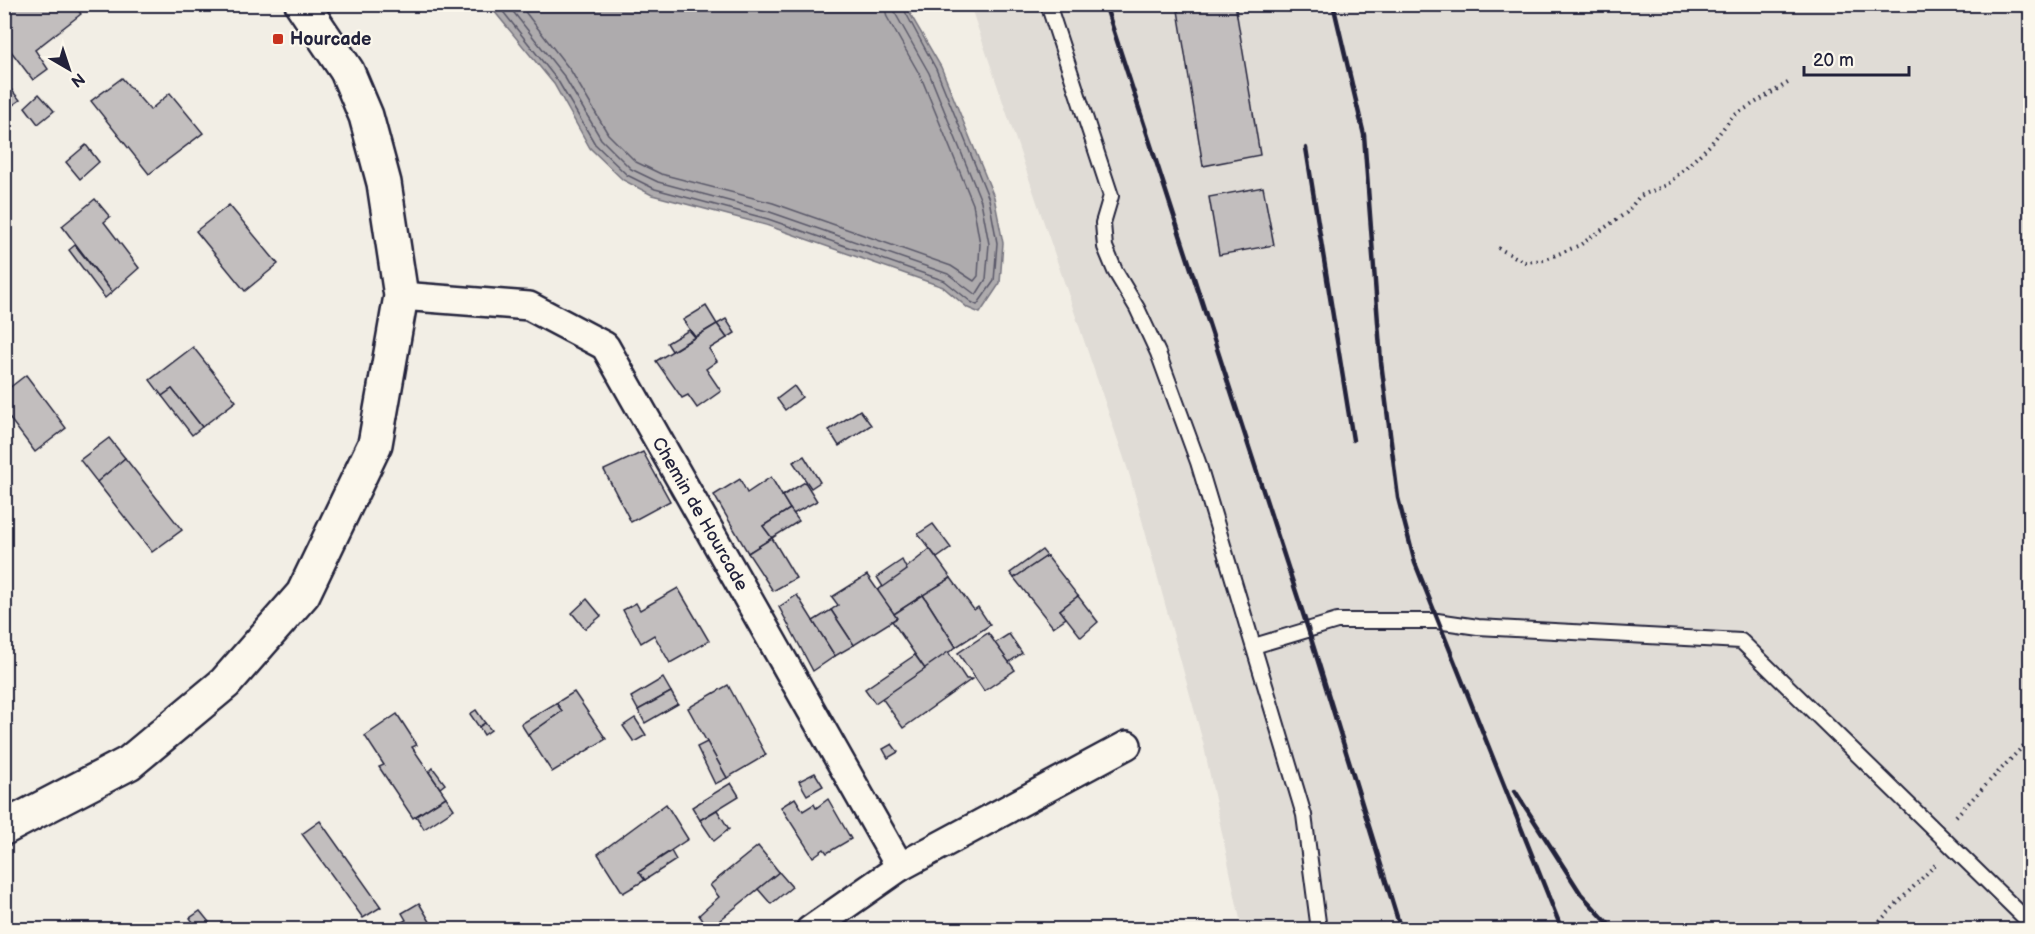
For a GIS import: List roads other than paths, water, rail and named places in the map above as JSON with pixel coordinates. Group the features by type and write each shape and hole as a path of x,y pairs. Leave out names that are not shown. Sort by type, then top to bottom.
{"street":[{"path":"4,828 129,763 225,683 303,594 375,444 401,296 384,183 366,116 347,71 302,4"},
{"name":"Chemin de Hourcade","path":"401,296 529,306 605,346 900,867"},
{"path":"810,930 900,867 1127,745"}],"lane":[{"path":"1048,4 1111,196 1103,223 1105,247 1158,354 1198,462 1304,815 1319,930"},
{"path":"1254,646 1337,621 1437,621 1478,627 1741,641 2031,923"}],"water":[{"path":"489,5 905,5 941,67 994,197 1003,243 1000,283 980,313 968,308 943,287 766,225 652,195 623,180 590,148 554,84"}],"railway":[{"path":"1105,4 1308,629 1401,930"},
{"path":"1333,4 1364,135 1381,362 1398,498 1415,563 1562,930"},
{"path":"1306,148 1353,440"},
{"path":"1515,791 1581,894 1614,930"}],"place":[{"name":"Hourcade","path":"278,39"}]}
